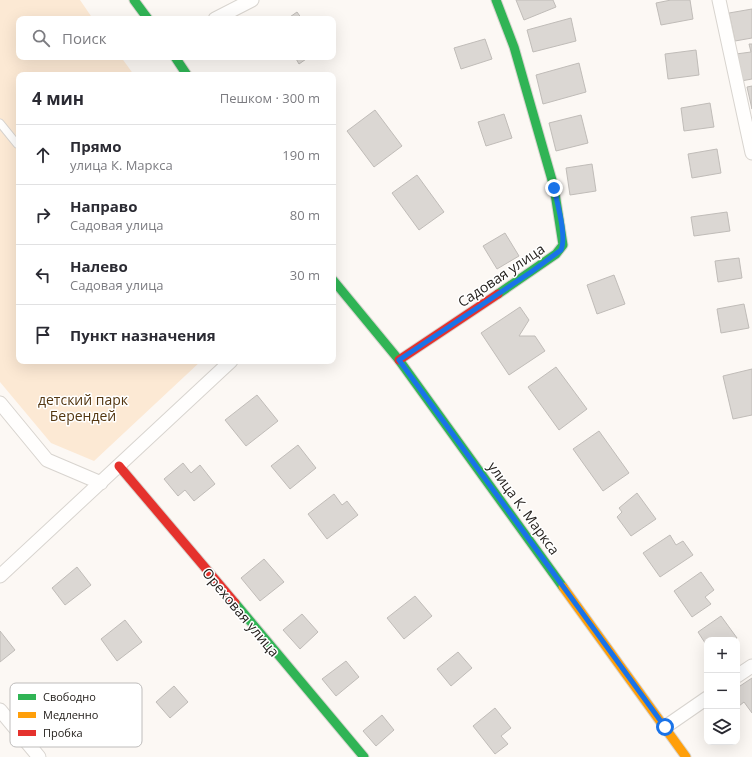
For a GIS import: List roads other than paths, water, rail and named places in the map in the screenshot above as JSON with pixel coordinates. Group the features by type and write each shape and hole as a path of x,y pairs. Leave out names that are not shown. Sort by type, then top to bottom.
{"street":[{"path":"134,0 146,16"},
{"path":"221,16 252,0"},
{"name":"Садовая улица","path":"399,360 531,272 556,254 563,245 554,188 514,47 496,0"},
{"path":"719,0 752,153"},
{"path":"177,60 186,72"},
{"name":"улица К. Маркса","path":"336,284 399,360 686,757"},
{"path":"0,576 228,364"},
{"path":"0,403 47,460 101,483"},
{"name":"Ореховая улица","path":"119,466 364,757"},
{"path":"740,674 752,666"},
{"path":"665,727 704,700"},
{"path":"0,710 10,722"},
{"path":"31,747 39,757"}],"lane":[{"path":"0,123 16,143"}],"park label":[{"name":"детский парк Берендей","path":"83,408"}]}
